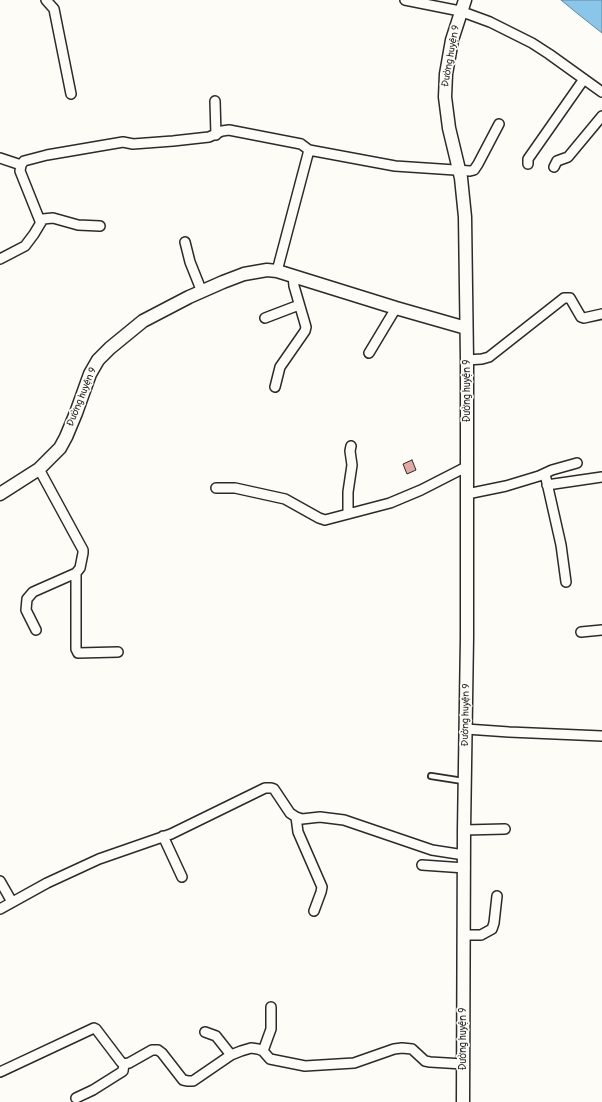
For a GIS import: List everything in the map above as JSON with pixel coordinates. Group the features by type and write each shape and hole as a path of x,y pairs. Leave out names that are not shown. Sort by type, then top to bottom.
{"street":[{"path":"46,0 54,9 71,94"},
{"path":"404,0 463,6 490,22 532,43 602,92"},
{"name":"Đường huyện 9","path":"463,6 452,40 445,86 446,108 459,171 465,217 467,494 463,1102"},
{"path":"528,164 528,159 584,79"},
{"path":"215,101 216,135"},
{"path":"554,167 557,161 568,157 602,116"},
{"path":"40,222 20,171 21,165 24,161 47,155 122,142 133,144 209,137 222,131 229,130 301,144 309,150 395,166 470,172 474,170 478,164 499,124"},
{"path":"277,270 309,150"},
{"path":"0,158 21,165"},
{"path":"0,259 25,246 34,234 40,222 48,217 78,225 100,226"},
{"path":"186,242 190,262 202,292"},
{"name":"Đường huyện 9","path":"0,494 39,469 60,448 76,413 85,384 98,360 110,348 143,322 223,282 244,274 266,270 277,270 396,308 466,328"},
{"path":"275,387 280,367 306,331 294,286 293,275"},
{"path":"467,360 482,359 489,356 564,298 570,298 579,314 584,318 602,314"},
{"path":"265,318 299,304"},
{"path":"369,353 396,308"},
{"path":"348,514 348,492 352,465 350,451 351,446"},
{"path":"467,494 506,486 577,463"},
{"path":"216,488 235,488 285,499 322,520 390,503 421,490 466,467"},
{"path":"36,630 26,610 26,599 33,592 76,573 80,568 83,550 39,469"},
{"path":"545,474 561,545 566,582"},
{"path":"547,485 602,477"},
{"path":"76,573 76,649 78,653 118,652"},
{"path":"581,632 602,630"},
{"path":"466,729 602,736"},
{"path":"0,909 47,883 99,859 163,836 265,788 271,788 274,790 290,813 296,817 302,819 320,817 344,820 432,850 464,855"},
{"path":"296,817 298,832 322,887 314,911"},
{"path":"464,830 505,829"},
{"path":"163,836 182,877"},
{"path":"422,865 464,868"},
{"path":"0,882 12,902"},
{"path":"463,935 481,935 492,929 497,896"},
{"path":"263,1051 271,1029 271,1007"},
{"path":"0,1072 94,1028 124,1064"},
{"path":"205,1032 216,1036 231,1055"},
{"path":"124,1064 129,1063 152,1050 158,1050 162,1052 184,1080 193,1081 231,1055 251,1048 263,1051 270,1059 305,1066 354,1062 394,1049 402,1048 412,1049 425,1061 463,1064"},
{"path":"76,1098 120,1074 123,1071 124,1064"}],"lane":[{"path":"431,776 465,781"}],"water":[{"path":"561,0 602,0 602,33 578,14"}],"building":[{"path":"412,460 416,470 407,474 403,464"}]}
